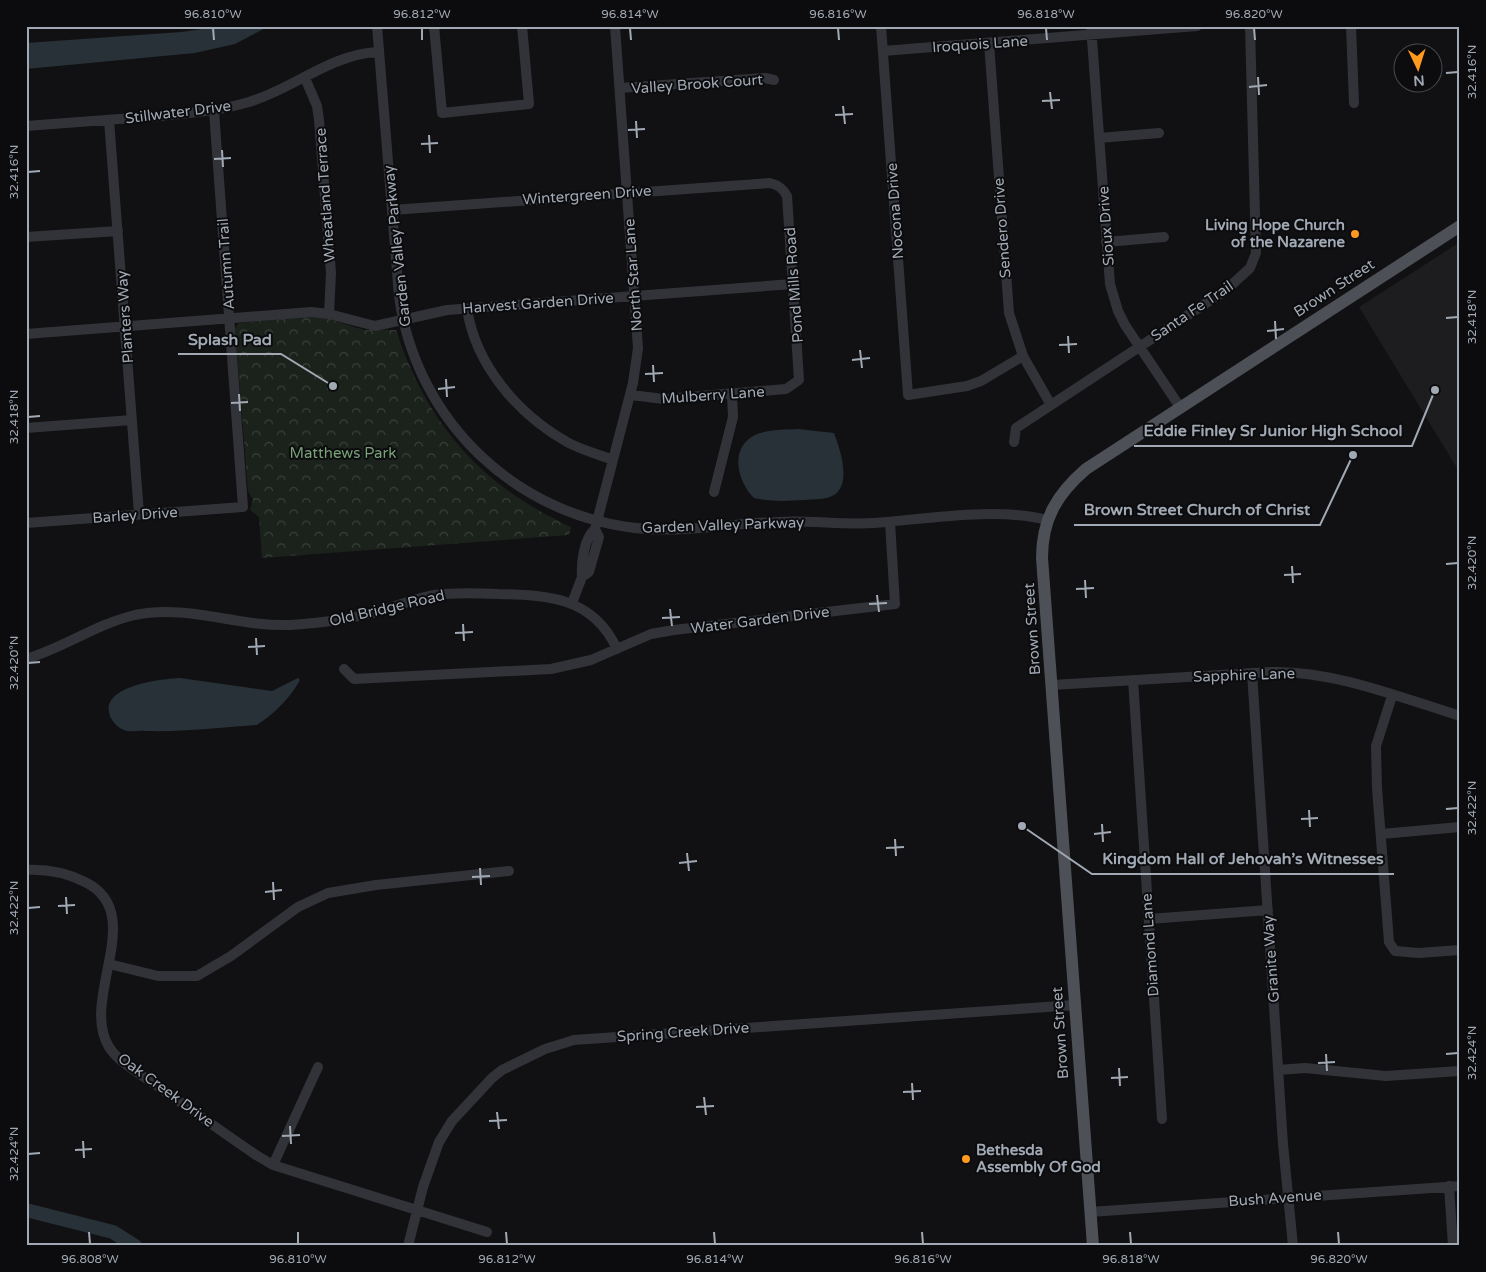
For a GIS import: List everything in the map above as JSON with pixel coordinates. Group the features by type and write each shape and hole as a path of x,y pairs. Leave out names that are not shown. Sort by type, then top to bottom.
{"main road":[{"name":"Brown Street","path":"1093,1246 1042,558 1047,520 1059,496 1074,479 1180,407 1460,226"}],"street":[{"name":"Garden Valley Parkway","path":"377,26 403,321 412,354 432,395 478,456 529,492 597,524 660,529 788,521 848,525 1014,514 1047,520"},
{"path":"434,26 442,112 529,104 522,26"},
{"name":"North Star Lane","path":"572,603 582,577 581,567 589,534 597,524 630,395 638,348 615,26"},
{"name":"Nocona Drive","path":"881,26 908,395 967,386 981,381 1023,356"},
{"name":"Iroquois Lane","path":"883,51 988,43 1091,31 1197,26"},
{"name":"Santa Fe Trail","path":"1014,442 1016,428 1226,290 1252,264 1256,253 1250,26"},
{"path":"1350,26 1354,103"},
{"name":"Sioux Drive","path":"1091,31 1106,242 1114,299 1125,325 1180,407"},
{"name":"Sendero Drive","path":"988,43 1009,313 1023,356 1051,405"},
{"name":"Stillwater Drive","path":"26,126 214,111 279,91 335,61 352,55 378,52"},
{"name":"Wheatland Terrace","path":"305,78 317,106 319,120 331,273 329,314"},
{"name":"Valley Brook Court","path":"620,88 765,78 774,80"},
{"name":"Autumn Trail","path":"214,111 243,507"},
{"name":"Planters Way","path":"109,120 139,514"},
{"path":"1099,138 1159,134"},
{"name":"Wintergreen Drive","path":"392,210 770,183 780,187"},
{"name":"Pond Mills Road","path":"780,187 787,196 800,375 795,385"},
{"path":"26,237 118,231"},
{"path":"1106,242 1164,237"},
{"name":"Harvest Garden Drive","path":"26,334 311,312 329,314 374,326 403,321 434,312 793,284"},
{"path":"467,309 470,327 484,360 505,390 523,410 568,442 613,460"},
{"name":"Mulberry Lane","path":"630,395 664,399 786,390 795,385"},
{"path":"714,492 733,418 732,394"},
{"path":"26,428 132,420"},
{"name":"Barley Drive","path":"26,522 243,507"},
{"name":"Water Garden Drive","path":"344,669 354,679 551,669 591,660 651,634 895,604 890,522"},
{"name":"Old Bridge Road","path":"26,659 54,649 118,620 145,614 200,613 239,621 284,625 336,620 433,595 452,593 548,596 572,603 603,626 617,649"},
{"name":"Sapphire Lane","path":"1052,685 1252,673 1304,672 1460,716"},
{"name":"Granite Way","path":"1252,673 1278,1070 1293,1246"},
{"name":"Diamond Lane","path":"1133,680 1162,1119"},
{"path":"1392,696 1376,746 1380,834 1389,942 1395,950 1403,952 1419,953 1460,950"},
{"path":"1380,834 1460,827"},
{"name":"Oak Creek Drive","path":"26,870 67,875 90,885 100,893 110,911 113,928 109,964 100,1006 100,1022 109,1048 131,1068 273,1165 487,1232"},
{"path":"109,964 158,976 196,976 231,956 298,907 328,894 360,887 509,871"},
{"path":"1148,919 1268,910"},
{"name":"Spring Creek Drive","path":"408,1246 416,1210 439,1142 452,1121 492,1078 502,1070 561,1043 574,1040 694,1031 1075,1005"},
{"path":"273,1165 318,1067"},
{"path":"1278,1070 1305,1068 1386,1076 1460,1070"},
{"path":"1449,1186 1453,1246"},
{"name":"Bush Avenue","path":"1090,1212 1288,1196 1460,1186"}],"shaded area":[{"path":"223,26 269,26 235,44 195,53 26,69 26,43 181,32"},
{"path":"1460,242 1460,473 1359,307"},
{"path":"798,429 834,433 843,466 842,482 839,490 831,497 820,499 779,501 754,498 743,483 740,474 738,465 741,448 747,441 760,433"},
{"path":"180,678 272,691 298,678 300,680 282,705 257,725 188,730 129,731 119,727 111,719 109,706 113,698 122,691 133,686 159,680"}],"green space":[{"name":"Matthews Park","path":"305,317 326,318 364,330 396,330 409,364 424,395 441,423 461,448 484,471 510,492 571,527 569,535 262,558 259,517 250,510 253,500 248,491 235,328 239,323"}],"waterway":[{"path":"26,1210 113,1232 135,1246"}],"place":[{"name":"Living Hope Church of the Nazarene","path":"1355,234"},
{"name":"Splash Pad","path":"333,386"},
{"name":"Eddie Finley Sr Junior High School","path":"1435,390"},
{"name":"Brown Street Church of Christ","path":"1353,455"},
{"name":"Kingdom Hall of Jehovah’s Witnesses","path":"1022,826"},
{"name":"Bethesda Assembly Of God","path":"966,1159"}]}
